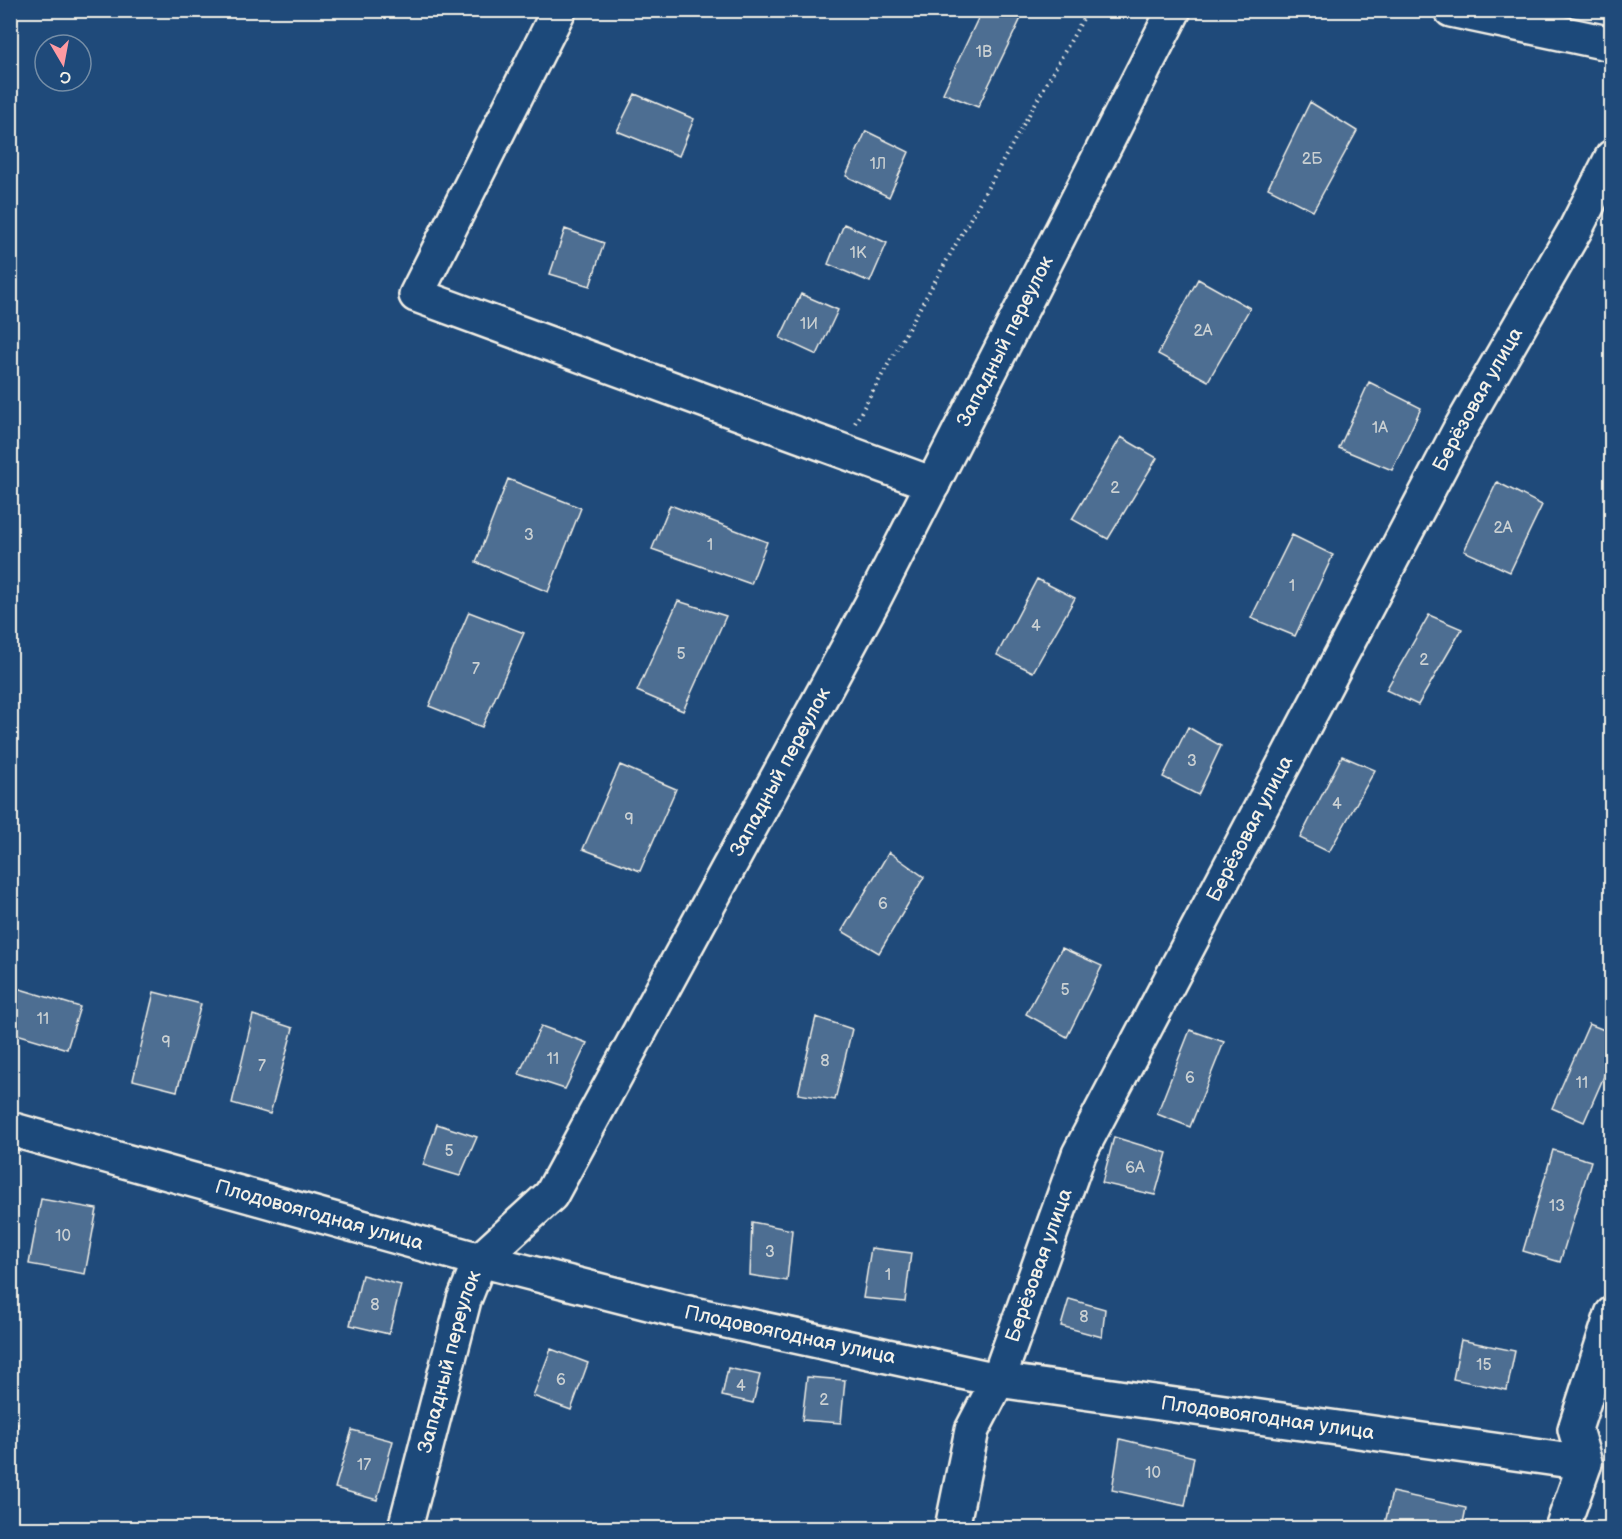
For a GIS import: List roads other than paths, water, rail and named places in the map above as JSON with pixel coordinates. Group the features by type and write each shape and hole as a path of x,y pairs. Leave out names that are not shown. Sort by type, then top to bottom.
{"street":[{"path":"559,10 416,295 933,484"},
{"name":"Западный переулок","path":"405,1528 464,1300 480,1260 551,1195 873,603 1174,10"},
{"path":"1451,10 1611,44"},
{"name":"Берёзовая улица","path":"952,1528 972,1430 998,1380 1078,1154 1460,431 1575,230 1611,158"},
{"name":"Плодовоягодная улица","path":"10,1129 480,1260 680,1311 998,1380 1585,1463"},
{"path":"1562,1528 1585,1463 1575,1429 1611,1314"}]}
